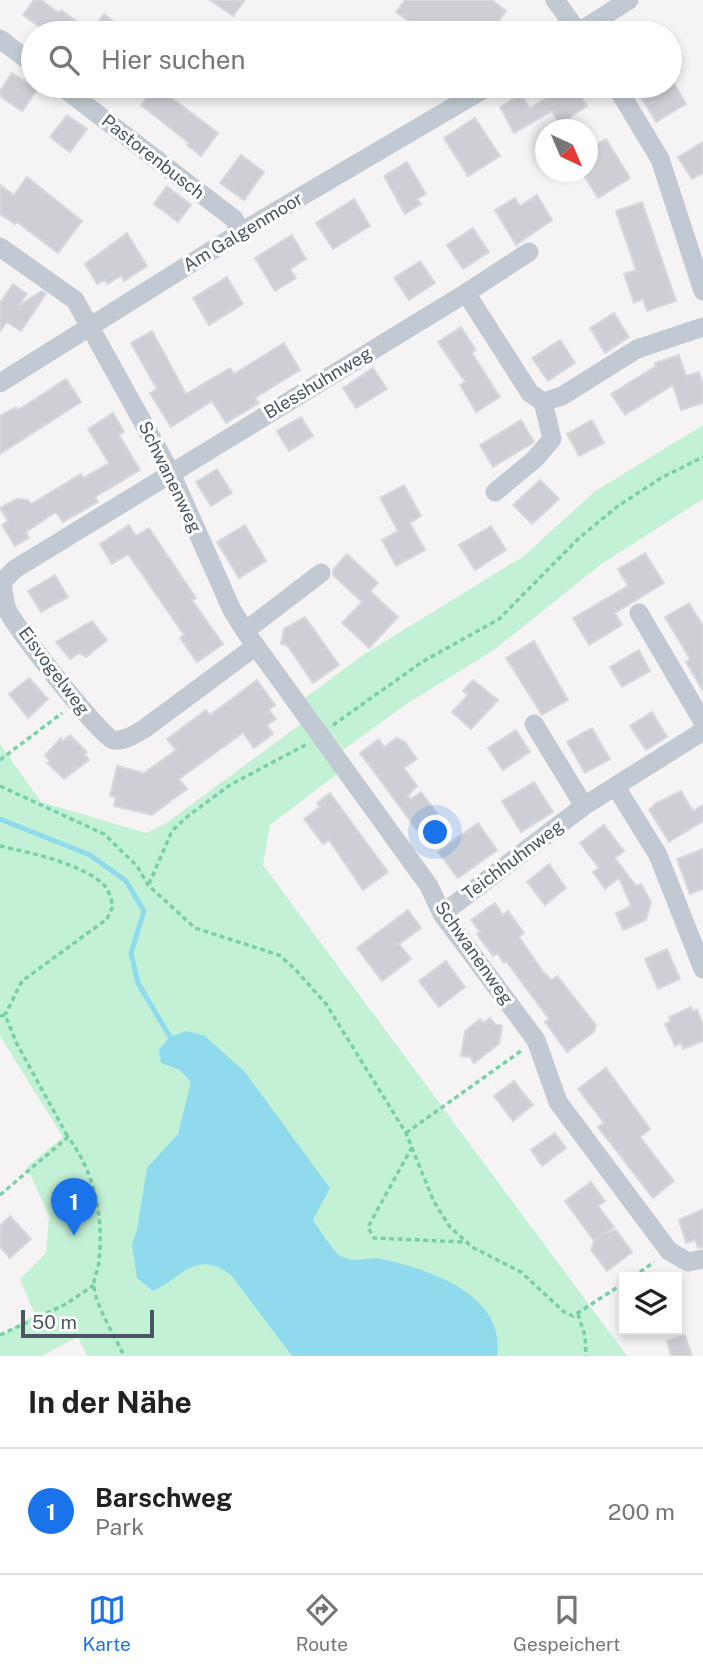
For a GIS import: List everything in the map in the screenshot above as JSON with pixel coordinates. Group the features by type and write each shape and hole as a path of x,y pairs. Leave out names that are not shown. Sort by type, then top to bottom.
{"street":[{"path":"555,0 570,21"},
{"path":"597,21 629,0"},
{"path":"0,39 21,55"},
{"name":"Pastorenbusch","path":"77,98 234,219 241,232"},
{"name":"Am Galgenmoor","path":"0,383 241,232 469,98"},
{"path":"623,98 660,159 703,291"},
{"name":"Schwanenweg","path":"0,247 75,300 171,473 232,610 429,886 442,914 536,1040 558,1102 669,1251"},
{"name":"Blesshuhnweg","path":"171,473 529,252"},
{"path":"466,293 530,393 543,402 552,439 535,459 495,492"},
{"path":"543,402 562,396 637,349 703,327"},
{"name":"Eisvogelweg","path":"171,473 15,569 2,582 7,610 76,702 103,734 113,740 129,738 251,639"},
{"path":"251,639 321,573"},
{"path":"639,612 703,722"},
{"path":"534,724 584,806"},
{"name":"Teichhuhnweg","path":"442,914 584,806 703,730"},
{"path":"616,787 658,855 703,969"},
{"path":"669,1251 688,1262 703,1259"}],"path":[{"path":"148,885 172,831 188,816 230,785 300,749 422,662 499,619 578,539 618,506 661,478 703,457"},
{"path":"0,760 76,702"},
{"path":"0,786 104,834 137,866 148,885 195,928 279,955 295,969 326,1004 406,1133 434,1202 450,1227 466,1242 527,1276 564,1312 573,1316 619,1286"},
{"path":"0,846 60,862 92,877 107,887 113,906 107,919 22,981 2,1015 68,1137 84,1158 100,1213 100,1261 93,1285 124,1356"},
{"path":"406,1133 536,1040"},
{"path":"0,1195 68,1137"},
{"path":"412,1147 368,1227 369,1233 374,1238 384,1239 466,1242"},
{"path":"640,1272 669,1251"},
{"path":"0,1335 66,1304 93,1285"},
{"path":"578,1314 586,1356"}],"green space":[{"path":"703,425 703,499 600,565 494,650 408,703 343,750 305,698 363,655 524,556 594,492"},
{"path":"302,723 337,774 270,825 263,865 627,1356 87,1356 78,1337 41,1356 0,1356 0,1336 35,1315 20,1279 46,1253 49,1216 27,1167 63,1137 0,1036 0,744 41,802 146,833 165,824"}],"water":[{"path":"187,1031 205,1036 244,1071 330,1188 313,1220 335,1251 344,1258 376,1258 400,1263 460,1288 477,1301 489,1316 497,1334 497,1356 292,1356 231,1275 219,1268 199,1265 190,1268 153,1291 137,1278 132,1244 137,1230 147,1168 178,1134 191,1082 180,1070 161,1063 159,1049 170,1037"}],"building":[{"path":"34,0 41,0 76,21 31,21 23,15"},
{"path":"210,0 245,0 233,16"},
{"path":"405,0 492,0 506,11 499,21 408,21 396,12"},
{"path":"104,14 113,21 99,21"},
{"path":"12,73 21,79 21,98 31,98 22,111 0,96 0,91"},
{"path":"682,97 686,104 656,122 642,99"},
{"path":"147,98 172,98 218,133 201,156 187,145 189,143 141,105"},
{"path":"516,98 523,98 530,108 546,98 582,98 587,106 568,119 557,119 552,111 514,133 500,107"},
{"path":"67,115 87,129 70,152 50,137"},
{"path":"475,118 500,156 468,176 444,138"},
{"path":"606,139 630,178 598,198 588,182 598,182 598,144"},
{"path":"703,142 703,173 692,179 678,157"},
{"path":"241,155 264,172 244,200 220,183"},
{"path":"407,162 426,194 417,199 421,204 405,214 384,176"},
{"path":"27,177 82,221 58,253 17,222 15,224 0,214 0,185 14,195"},
{"path":"167,186 191,205 178,222 154,204"},
{"path":"537,195 552,220 516,245 495,210 515,198 520,206"},
{"path":"354,199 370,226 333,249 316,223"},
{"path":"642,202 676,301 647,311 643,299 634,303 624,274 636,270 616,211"},
{"path":"473,228 489,252 463,269 447,245"},
{"path":"127,233 147,266 124,281 121,276 107,284 105,280 97,284 85,264"},
{"path":"292,235 306,259 290,269 296,278 275,291 255,258"},
{"path":"420,261 435,283 409,300 394,278"},
{"path":"227,277 243,304 209,325 193,298"},
{"path":"13,284 27,294 18,306 42,291 46,294 21,331 7,322 0,331 0,303"},
{"path":"614,313 629,337 605,353 590,328"},
{"path":"461,327 476,350 472,353 500,397 476,412 460,385 465,382 438,342"},
{"path":"152,331 186,394 230,368 234,374 284,343 300,370 255,398 259,403 226,423 212,401 171,427 150,393 157,389 131,343"},
{"path":"560,340 575,363 548,381 532,358"},
{"path":"679,355 686,376 699,372 703,385 703,403 681,410 673,385 625,415 611,394 656,366 655,363"},
{"path":"373,368 387,389 356,408 343,388"},
{"path":"66,379 81,402 0,454 0,416 16,407 18,410"},
{"path":"113,413 124,432 119,435 140,470 95,497 98,502 63,522 56,512 26,532 29,538 15,546 2,525 8,521 0,508 17,499 28,500 31,504 81,474 83,478 109,463 88,429"},
{"path":"301,417 313,436 289,451 277,431"},
{"path":"521,420 534,442 493,467 480,445"},
{"path":"592,420 604,443 579,456 567,434"},
{"path":"217,469 232,493 211,506 196,482"},
{"path":"540,480 559,499 532,524 513,505"},
{"path":"404,485 421,516 410,523 425,550 396,566 382,540 398,531 380,498"},
{"path":"129,525 136,536 149,528 196,598 192,600 223,644 197,662 180,638 184,635 128,554 112,564 100,544"},
{"path":"245,525 266,561 239,578 217,542"},
{"path":"491,526 506,550 475,570 459,545"},
{"path":"645,553 664,583 615,613 622,625 589,645 573,618 628,586 618,569"},
{"path":"347,554 378,583 370,591 398,617 369,648 342,623 362,602 333,575 333,570"},
{"path":"55,575 68,597 41,612 28,591"},
{"path":"689,603 703,626 703,691 686,662 690,659 665,617"},
{"path":"305,617 339,665 313,683 287,645 281,644 284,629"},
{"path":"92,621 107,640 86,657 79,653 70,659 56,642"},
{"path":"534,641 568,700 542,715 506,658"},
{"path":"639,650 650,671 622,687 610,667"},
{"path":"29,678 48,699 28,718 9,694"},
{"path":"257,680 275,705 269,710 276,719 267,725 273,734 254,748 243,733 179,779 187,789 152,815 114,806 116,797 110,796 117,766 144,773 176,750 167,739 206,710 210,715"},
{"path":"473,680 498,700 471,729 452,712 468,695 463,691"},
{"path":"652,712 667,737 646,750 630,726"},
{"path":"592,728 610,759 585,773 567,742"},
{"path":"516,730 530,752 503,770 488,748"},
{"path":"70,735 87,752 84,754 89,760 64,779 47,763 50,761 45,755 61,738 63,741"},
{"path":"397,738 405,742 417,759 404,768 417,786 408,796 411,799 421,792 437,813 417,830 360,753 379,739 384,747"},
{"path":"534,782 553,812 521,832 502,801"},
{"path":"681,791 693,811 703,805 703,821 669,842 649,810 656,803"},
{"path":"330,793 388,872 363,890 329,840 323,844 304,819 320,807 317,803"},
{"path":"478,823 497,850 458,878 438,852"},
{"path":"604,825 624,851 615,858 636,886 641,884 651,902 646,920 623,930 616,913 631,906 619,878 605,889 593,872 599,868 580,843"},
{"path":"703,849 703,889 690,894 677,859"},
{"path":"549,864 566,888 545,905 527,882"},
{"path":"495,903 503,915 508,911 524,933 519,937 544,973 552,980 557,976 596,1025 594,1032 567,1052 545,1022 549,1019 506,961 504,963 497,953 493,956 477,934 480,932 471,920"},
{"path":"408,910 421,928 399,944 411,959 382,981 357,948"},
{"path":"667,949 680,979 658,989 645,959"},
{"path":"446,961 465,987 439,1007 419,981"},
{"path":"691,1007 693,1011 697,1010 703,1024 703,1041 683,1049 681,1043 675,1046 665,1024 671,1021 669,1017"},
{"path":"490,1018 495,1024 502,1026 499,1044 474,1063 470,1057 461,1056 465,1031 480,1019 483,1023"},
{"path":"606,1068 650,1129 640,1137 674,1181 653,1198 598,1127 604,1123 578,1089"},
{"path":"514,1081 533,1105 513,1121 494,1096"},
{"path":"555,1133 566,1148 542,1166 531,1150"},
{"path":"591,1182 605,1201 598,1206 614,1227 606,1233 616,1230 632,1252 607,1271 591,1250 594,1241 565,1201"},
{"path":"703,1209 703,1247 698,1248 695,1240 686,1243 679,1220"},
{"path":"10,1216 31,1239 10,1258 0,1247 0,1226"},
{"path":"685,1335 692,1356 671,1356 667,1341"}],"waterway":[{"path":"0,819 90,855 126,881 144,911 131,953 138,983 170,1037"}],"place":[{"name":"Barschweg","path":"74,1236"}]}
